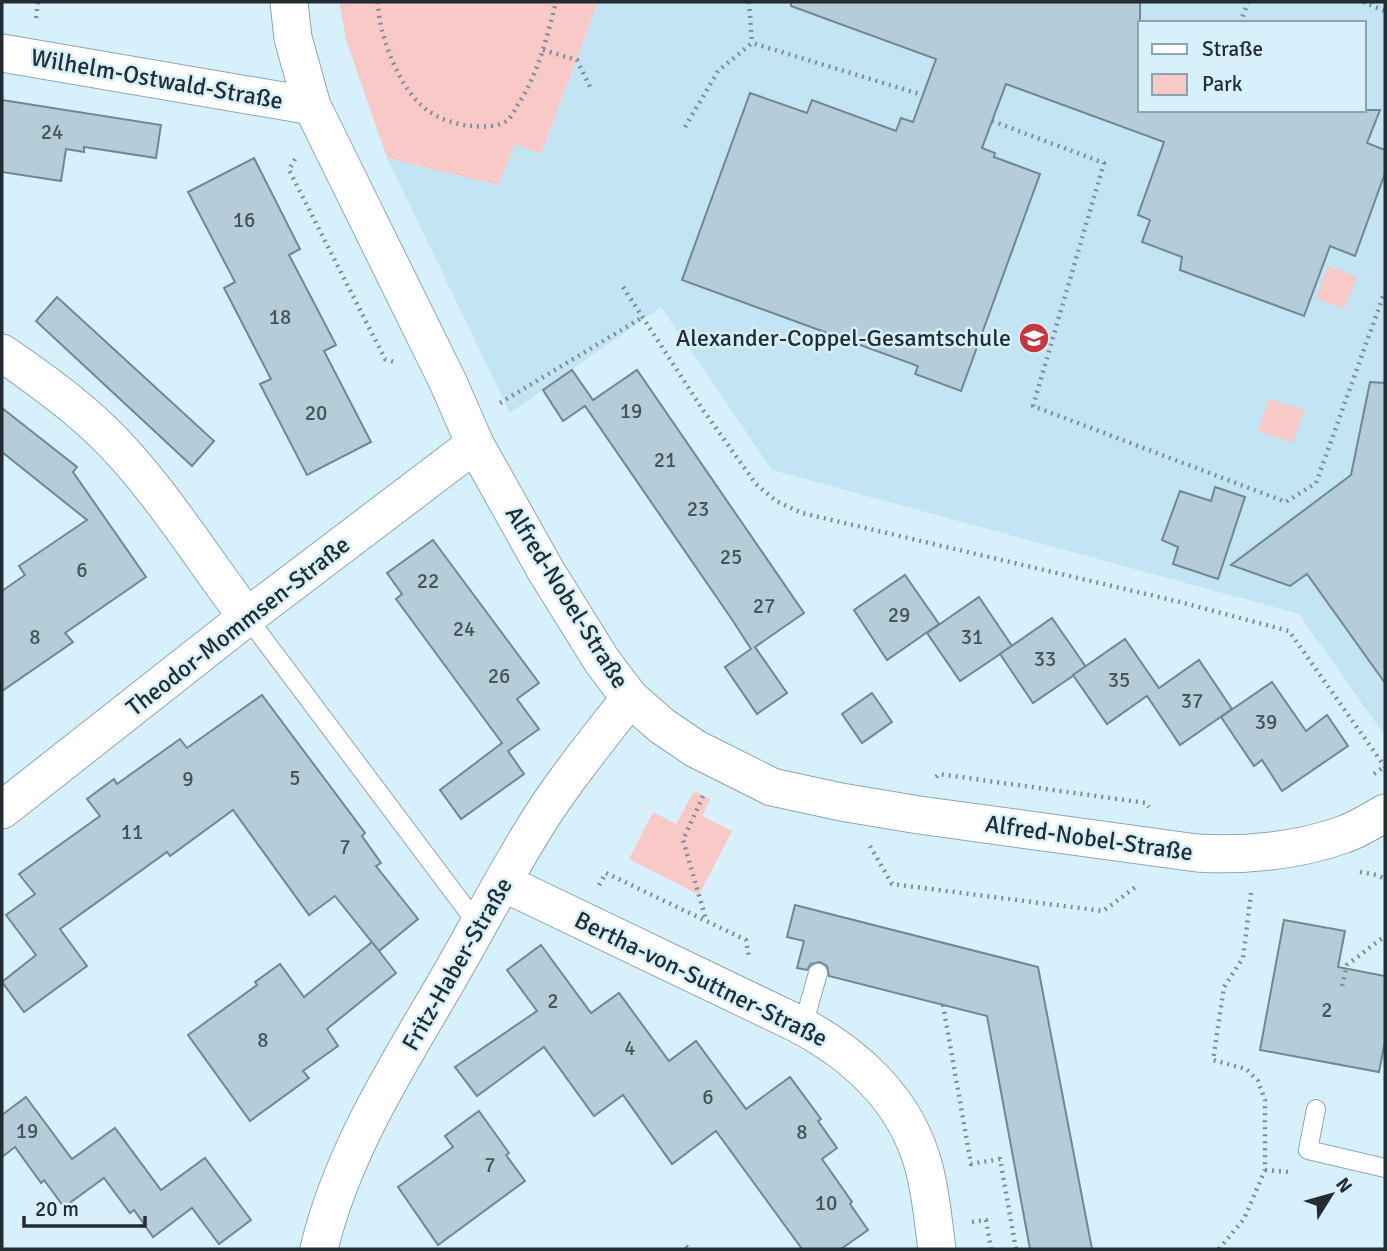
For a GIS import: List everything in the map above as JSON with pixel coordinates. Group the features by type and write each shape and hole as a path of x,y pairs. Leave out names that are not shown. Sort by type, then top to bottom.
{"street":[{"name":"Alfred-Nobel-Straße","path":"289,2 295,103 448,382 470,434 553,583 602,661 630,698 662,726 696,749 772,787 919,815 1183,851 1229,855 1290,848 1343,835 1385,813"},
{"name":"Wilhelm-Ostwald-Straße","path":"2,53 295,103"},
{"path":"2,353 53,390 104,433 150,487 247,617"},
{"name":"Theodor-Mommsen-Straße","path":"2,810 247,617 470,434"},
{"name":"Fritz-Haber-Straße","path":"319,1249 335,1192 354,1149 403,1057 530,834 560,789 630,698"},
{"name":"Bertha-von-Suttner-Straße","path":"504,883 803,1026 841,1050 870,1075 895,1105 916,1141 929,1186 937,1249"}],"lane":[{"path":"247,617 478,926"},
{"path":"803,1026 818,973"},
{"path":"1315,1109 1308,1150 1385,1168"}],"path":[{"path":"378,2 378,20 409,93 428,111 460,125 484,128 508,120 525,94 543,50 556,2"},
{"path":"749,2 752,43"},
{"path":"1241,21 1248,2"},
{"path":"1363,2 1385,11"},
{"path":"752,43 923,95"},
{"path":"685,127 718,71 752,43"},
{"path":"543,50 577,60 591,89"},
{"path":"295,103 300,150 289,170 385,359 398,363"},
{"path":"992,121 1104,163 1033,406 1286,502 1316,483 1385,291"},
{"path":"622,287 735,456 756,484 776,501 802,513 1180,602 1289,631 1385,766 1373,774"},
{"path":"470,434 643,317"},
{"path":"929,782 939,774 1146,803 1153,812"},
{"path":"706,920 683,841 708,786"},
{"path":"858,842 870,845 892,884 1103,911 1147,878"},
{"path":"1353,873 1365,872 1385,879"},
{"path":"595,892 606,873 746,940 758,1004"},
{"path":"1219,1249 1244,1219 1265,1170 1265,1100 1258,1081 1246,1069 1213,1060 1224,987 1242,958 1252,884"},
{"path":"1342,986 1348,965 1385,936"},
{"path":"943,1005 971,1164 1000,1159 1016,1249"}],"shaded area":[{"name":"Alexander-Coppel-Gesamtschule","path":"598,2 1385,2 1385,736 1299,614 772,470 661,307 510,413 387,158 498,185 515,144 541,154"}],"green space":[{"path":"339,2 598,2 541,154 515,144 498,185 387,158 346,40"},
{"path":"1328,266 1357,277 1344,309 1316,298"},
{"path":"1269,399 1304,410 1293,443 1258,431"},
{"path":"694,791 710,799 702,816 732,831 699,895 629,859 653,812 676,824"}],"building":[{"path":"791,2 1140,2 1138,112 1380,110 1367,143 1385,150 1385,173 1355,256 1330,246 1304,316 1180,270 1182,257 1142,242 1150,220 1138,215 1164,142 1006,84 982,148 995,153 994,157 1040,174 961,391 915,374 918,366 682,280 750,93 807,113 812,100 896,131 901,118 913,122 936,59 791,6"},
{"path":"2,100 161,125 156,158 84,147 84,152 66,149 61,181 2,172"},
{"path":"254,158 300,249 289,255 336,345 324,351 371,442 307,475 260,384 271,379 224,288 235,282 188,192"},
{"path":"57,297 214,441 192,466 36,321"},
{"path":"572,370 593,400 637,370 804,613 755,647 787,693 757,714 725,667 751,649 733,621 585,406 563,421 543,390"},
{"path":"1370,382 1385,383 1385,683 1307,574 1290,586 1231,565 1351,475"},
{"path":"2,408 77,467 73,472 146,577 65,633 73,642 2,691 2,591 25,575 19,566 87,520 2,452"},
{"path":"1215,487 1245,497 1218,579 1173,564 1178,547 1162,540 1180,491 1211,501"},
{"path":"433,540 539,683 517,699 539,729 508,751 524,774 461,819 440,790 502,743 396,599 402,594 387,573"},
{"path":"905,575 939,624 887,660 854,610"},
{"path":"979,597 1012,646 960,681 927,633"},
{"path":"1052,618 1086,667 1033,703 1000,654"},
{"path":"1125,639 1159,688 1199,660 1232,709 1180,745 1147,696 1107,724 1073,675"},
{"path":"1272,682 1306,731 1327,715 1348,746 1282,791 1262,760 1254,766 1221,717"},
{"path":"872,693 892,722 862,743 842,714"},
{"path":"262,695 365,833 362,836 381,863 376,866 418,919 379,951 335,896 309,915 233,810 170,856 167,852 60,929 87,966 24,1012 2,982 36,955 6,915 35,894 19,874 100,816 87,799 114,779 117,784 180,739 187,748"},
{"path":"795,905 1038,967 1092,1249 1030,1249 987,1016 829,976 827,966 820,962 811,964 807,970 797,968 804,941 787,937"},
{"path":"1284,920 1345,931 1338,967 1385,976 1385,1041 1379,1072 1260,1050"},
{"path":"372,942 396,973 327,1029 338,1046 303,1071 309,1078 250,1121 188,1035 257,985 255,982 280,964 304,997"},
{"path":"541,945 591,1013 619,993 669,1061 696,1041 746,1109 790,1077 821,1119 818,1121 837,1148 822,1159 868,1230 841,1249 802,1249 716,1131 672,1164 623,1095 594,1116 544,1047 477,1096 455,1067 537,1011 507,970"},
{"path":"26,1097 72,1159 115,1128 161,1190 205,1158 251,1220 219,1244 192,1208 153,1237 134,1210 130,1213 104,1178 64,1207 44,1180 41,1183 15,1147 2,1157 2,1115"},
{"path":"479,1111 525,1181 438,1245 398,1187 453,1147 445,1136"}],"place":[{"name":"Alexander-Coppel-Gesamtschule","path":"1034,338"}]}
